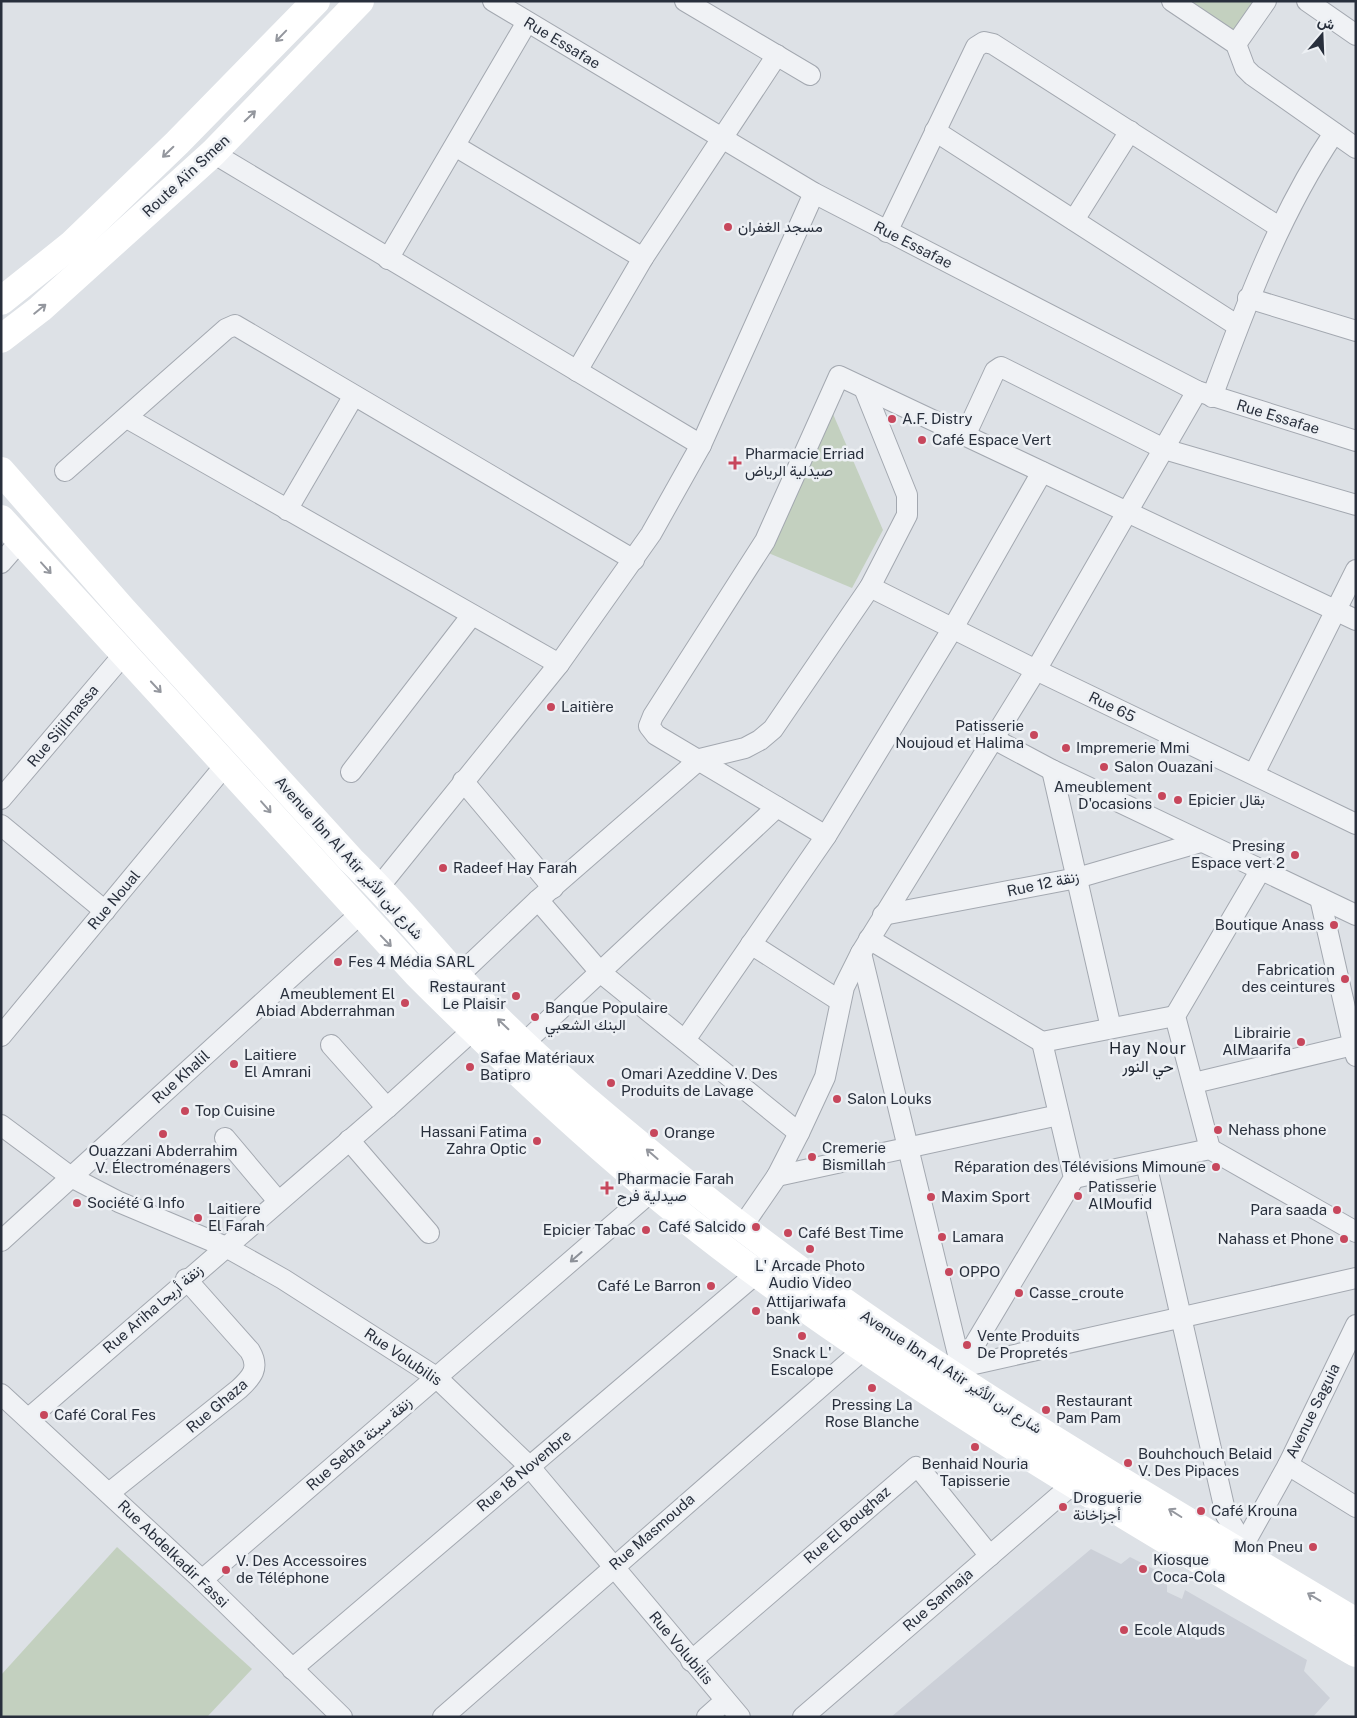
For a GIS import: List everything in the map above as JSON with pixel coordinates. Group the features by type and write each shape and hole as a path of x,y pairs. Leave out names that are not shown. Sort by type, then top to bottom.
{"street":[{"name":"Route Aïn Smen","path":"1,300 71,245 177,142 316,1"},
{"name":"Route Aïn Smen","path":"1,339 48,302 213,153 360,1"},
{"name":"Rue Essafae","path":"493,1 814,193 887,232 1205,394 1356,441"},
{"path":"685,1 810,75"},
{"path":"1236,44 1266,1"},
{"path":"1307,1 1356,35"},
{"path":"1178,3 1236,44 1245,68 1252,75 1356,148"},
{"path":"388,259 527,22"},
{"path":"887,232 976,47 984,42 993,44 1279,227"},
{"path":"578,371 643,258 777,55"},
{"path":"935,131 1238,326"},
{"path":"1074,220 1130,132"},
{"path":"742,1227 777,1176 825,1077 831,1056 844,986 865,946 1036,670 1164,449 1205,394 1238,326 1279,227 1334,133"},
{"path":"455,146 643,258"},
{"path":"213,153 701,445"},
{"path":"379,887 559,664 634,560 675,494 701,445 814,193"},
{"path":"1248,298 1356,331"},
{"path":"64,471 127,418 231,325 237,326 353,397 634,560"},
{"path":"965,436 995,371 1001,368 1164,449 1356,505"},
{"path":"826,836 656,734 650,726 653,716 764,542 839,376 1356,620"},
{"path":"457,977 546,894 700,759 745,748 760,740 773,729 870,587 902,526 908,505 907,495 864,388"},
{"path":"287,510 353,397"},
{"path":"127,418 559,664"},
{"name":"Avenue Ibn Al Atir شارع ابن الأثير","path":"1,471 124,610 351,860 379,887 457,977 523,1044 671,1171 742,1227 834,1295 1356,1622"},
{"path":"685,1040 826,836 953,628 1042,472"},
{"name":"Avenue Ibn Al Atir شارع ابن الأثير","path":"1,519 227,763 360,914 473,1030 652,1191 757,1274 864,1349 1073,1484 1356,1652"},
{"path":"1,563 21,540"},
{"path":"1254,774 1356,570"},
{"name":"Rue 65","path":"870,587 1036,670 1356,824"},
{"path":"351,772 472,615"},
{"name":"Rue Sijilmassa","path":"1,799 124,654"},
{"path":"994,739 1052,770 1260,871 1356,915"},
{"name":"Rue Noual","path":"1,1036 227,763"},
{"path":"1052,770 1111,1028"},
{"path":"463,781 546,894 600,972 799,1133"},
{"path":"523,1044 777,807"},
{"path":"1,825 105,911"},
{"name":"Rue 12 زنقة","path":"883,915 1077,878 1201,842"},
{"path":"1210,1149 1175,1016 1260,871"},
{"path":"1194,1083 1354,1051 1320,898"},
{"name":"Rue Khalil","path":"1,1241 360,914"},
{"path":"751,944 840,1001"},
{"path":"865,946 1042,1042 1175,1016"},
{"path":"865,946 958,1372"},
{"name":"Rue Ariha زنقة أريحا","path":"29,1418 186,1280 387,1108 473,1030"},
{"path":"958,1372 1074,1178 1042,1042"},
{"path":"330,1045 387,1108"},
{"path":"777,1176 1058,1115"},
{"name":"Rue Volubilis","path":"1,1124 71,1177 119,1202 226,1247 283,1279 436,1377 529,1466 740,1717"},
{"path":"225,1138 278,1201"},
{"path":"349,1140 429,1233"},
{"path":"1074,1178 1210,1149 1356,1232"},
{"path":"1146,1163 1226,1515 1242,1549"},
{"name":"Rue Sebta زنقة سبتة","path":"202,1580 652,1191"},
{"name":"Rue 18 Novenbre","path":"292,1669 757,1274"},
{"path":"958,1372 1182,1317 1356,1278"},
{"name":"Rue Ghaza","path":"109,1493 239,1389 254,1374 256,1364 250,1351 186,1280"},
{"name":"Avenue Saguia","path":"1226,1576 1288,1464 1356,1325"},
{"name":"Rue Masmouda","path":"442,1717 612,1566 864,1349"},
{"name":"Rue Abdelkadir Fassi","path":"1,1394 202,1580 342,1717"},
{"path":"1288,1464 1356,1507"},
{"name":"Rue El Boughaz","path":"692,1661 916,1466 990,1556"},
{"name":"Rue Sanhaja","path":"803,1717 1073,1484"},
{"path":"707,1717 725,1701"}],"shaded area":[{"name":"Ecole Alquds","path":"1091,1549 1121,1564 1130,1557 1167,1576 1167,1592 1182,1599 1185,1590 1307,1660 1304,1671 1330,1698 1313,1717 891,1717"}],"green space":[{"path":"1190,1 1254,1 1233,31"},
{"path":"833,414 883,530 852,588 766,552"},
{"path":"117,1547 252,1669 207,1717 1,1717 1,1675"}],"place":[{"name":"مسجد الغفران","path":"728,227"},
{"name":"A.F. Distry","path":"892,419"},
{"name":"Café Espace Vert","path":"922,440"},
{"name":"Pharmacie Erriad صيدلية الرياض","path":"735,463"},
{"name":"Laitière","path":"551,707"},
{"name":"Patisserie Noujoud et Halima","path":"1034,735"},
{"name":"Impremerie Mmi","path":"1066,748"},
{"name":"Salon Ouazani","path":"1104,767"},
{"name":"Ameublement D'ocasions","path":"1162,796"},
{"name":"Epicier بقال","path":"1178,800"},
{"name":"Presing Espace vert 2","path":"1295,855"},
{"name":"Radeef Hay Farah","path":"443,868"},
{"name":"Boutique Anass","path":"1334,925"},
{"name":"Fes 4 Média SARL","path":"338,962"},
{"name":"Fabrication des ceintures","path":"1345,979"},
{"name":"Restaurant Le Plaisir","path":"516,996"},
{"name":"Ameublement El Abiad Abderrahman","path":"405,1003"},
{"name":"Banque Populaire البنك الشعبي","path":"535,1017"},
{"name":"Librairie AlMaarifa","path":"1301,1042"},
{"name":"Laitiere El Amrani","path":"234,1064"},
{"name":"Safae Matériaux Batipro","path":"470,1067"},
{"name":"Omari Azeddine V. Des Produits de Lavage","path":"611,1083"},
{"name":"Salon Louks","path":"837,1099"},
{"name":"Top Cuisine","path":"185,1111"},
{"name":"Nehass phone","path":"1218,1130"},
{"name":"Orange","path":"654,1133"},
{"name":"Ouazzani Abderrahim V. Électroménagers","path":"163,1134"},
{"name":"Hassani Fatima Zahra Optic","path":"537,1141"},
{"name":"Cremerie Bismillah","path":"812,1157"},
{"name":"Réparation des Télévisions Mimoune","path":"1216,1167"},
{"name":"Pharmacie Farah صيدلية فرح","path":"607,1188"},
{"name":"Patisserie AlMoufid","path":"1078,1196"},
{"name":"Maxim Sport","path":"931,1197"},
{"name":"Société G Info","path":"77,1203"},
{"name":"Para saada","path":"1337,1210"},
{"name":"Laitiere El Farah","path":"198,1218"},
{"name":"Café Salcido","path":"756,1227"},
{"name":"Epicier Tabac","path":"646,1230"},
{"name":"Café Best Time","path":"788,1233"},
{"name":"Lamara","path":"942,1237"},
{"name":"Nahass et Phone","path":"1344,1239"},
{"name":"L' Arcade Photo Audio Video","path":"810,1249"},
{"name":"OPPO","path":"949,1272"},
{"name":"Café Le Barron","path":"711,1286"},
{"name":"Casse_croute","path":"1019,1293"},
{"name":"Attijariwafa bank","path":"756,1311"},
{"name":"Snack L' Escalope","path":"802,1336"},
{"name":"Vente Produits De Propretés","path":"967,1345"},
{"name":"Pressing La Rose Blanche","path":"872,1388"},
{"name":"Restaurant Pam Pam","path":"1046,1410"},
{"name":"Café Coral Fes","path":"44,1415"},
{"name":"Benhaid Nouria Tapisserie","path":"975,1447"},
{"name":"Bouhchouch Belaid V. Des Pipaces","path":"1128,1463"},
{"name":"Droguerie أجزاخانة","path":"1063,1507"},
{"name":"Café Krouna","path":"1201,1511"},
{"name":"Mon Pneu","path":"1313,1547"},
{"name":"Kiosque Coca-Cola","path":"1143,1569"},
{"name":"V. Des Accessoires de Téléphone","path":"226,1570"},
{"name":"Ecole Alquds","path":"1124,1630"}],"district":[{"name":"Hay Nour حي النور","path":"1148,1057"}]}
